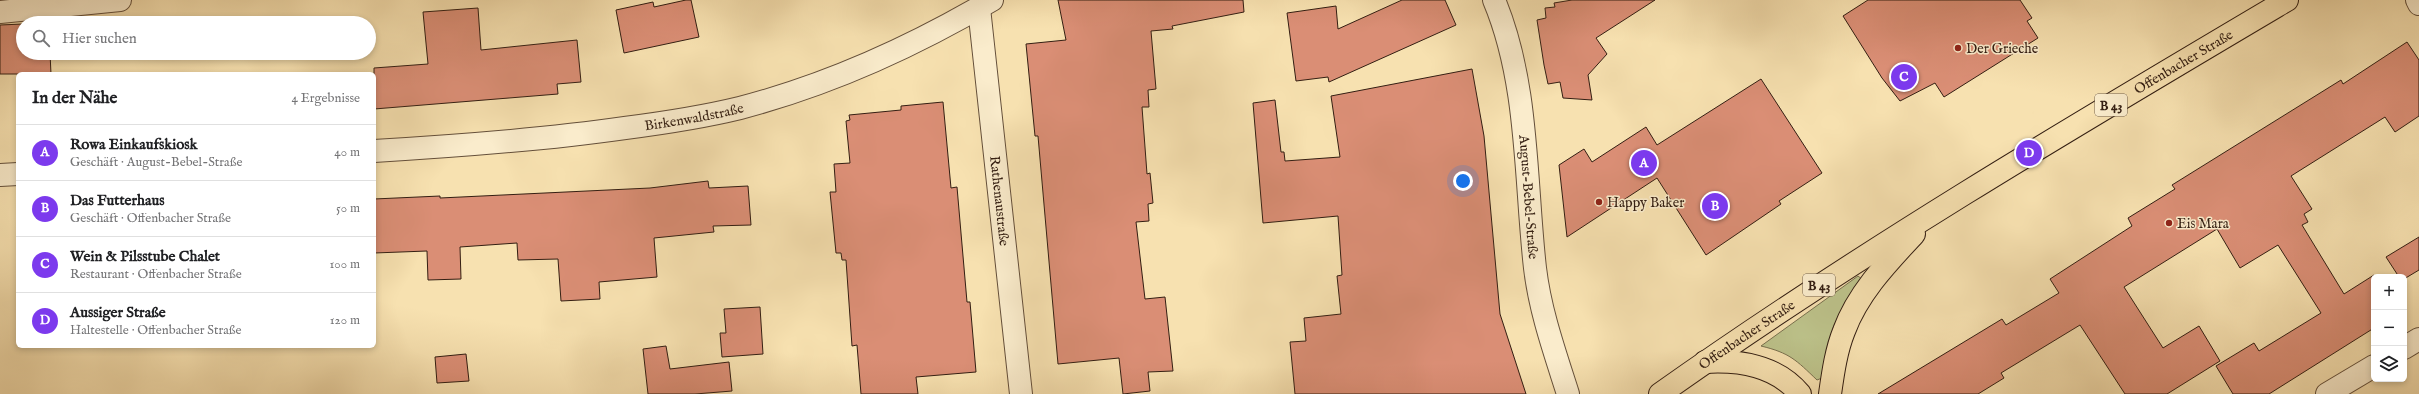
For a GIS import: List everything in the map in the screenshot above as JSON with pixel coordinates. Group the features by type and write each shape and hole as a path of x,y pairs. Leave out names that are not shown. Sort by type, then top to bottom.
{"main road":[{"name":"Offenbacher Straße","path":"1660,394 1823,282 2028,153 2287,0"},
{"name":"Offenbacher Straße","path":"1830,394 1837,353 1844,330 1855,306 1865,290 1888,261 1936,212"},
{"path":"1705,362 1744,362 1764,368 1781,378 1800,394"}],"street":[{"path":"0,12 120,0"},
{"name":"August-Bebel-Straße","path":"1494,0 1507,40 1522,127 1540,296 1568,394"},
{"path":"2417,0 2419,4"},
{"name":"Birkenwaldstraße","path":"376,151 536,139 657,124 740,108 813,86 847,72 986,4"},
{"name":"Rathenaustraße","path":"986,4 1021,394"},
{"path":"0,175 16,174"},
{"path":"2407,346 2419,339"},
{"path":"2327,394 2371,368"}],"green space":[{"path":"1858,276 1863,280 1837,326 1828,350 1822,378 1817,380 1792,358 1779,351 1761,346"}],"building":[{"path":"691,0 699,37 624,53 616,10 653,2 654,7"},
{"path":"1058,0 1243,0 1244,12 1172,26 1173,29 1151,31 1156,89 1148,90 1149,107 1142,107 1147,174 1150,173 1153,203 1148,204 1149,221 1136,222 1145,299 1165,297 1173,371 1148,372 1150,391 1123,394 1119,358 1058,364 1038,136 1035,136 1026,44 1066,40"},
{"path":"1402,0 1445,0 1456,25 1329,82 1328,77 1296,81 1287,13 1336,6 1338,29"},
{"path":"1572,0 1655,0 1596,38 1607,54 1588,75 1592,100 1563,98 1560,82 1548,84 1544,65 1537,20 1546,18 1545,8 1555,7 1554,3"},
{"path":"1868,0 2020,0 2032,18 2027,21 2038,38 1944,97 1935,83 1900,101 1882,78 1843,16"},
{"path":"478,8 481,50 577,40 581,82 557,84 558,94 376,109 376,72 374,72 374,68 428,64 423,12"},
{"path":"16,24 16,60 50,60 51,72 16,72 16,74 0,74 0,25"},
{"path":"2407,42 2419,60 2419,116 2395,132 2385,117 2291,176 2312,209 2304,214 2308,222 2302,225 2344,294 2371,277 2371,330 2269,394 2233,394 2216,366 2254,343 2259,351 2321,313 2278,245 2240,268 2217,229 2124,287 2163,348 2199,326 2220,361 2167,394 2125,394 2080,325 2001,373 2004,378 1978,394 1878,394 2002,319 2006,325 2059,293 2050,279 2132,226 2128,218 2175,189 2172,185 2341,80 2343,84"},
{"path":"1472,69 1484,136 1500,314 1526,394 1295,394 1290,342 1306,341 1304,318 1341,314 1337,276 1342,275 1338,216 1263,223 1253,103 1275,100 1281,152 1284,152 1285,161 1340,157 1331,96"},
{"path":"1761,79 1822,173 1779,201 1781,204 1706,255 1657,178 1567,237 1559,165 1584,149 1592,162 1646,127 1657,145"},
{"path":"943,102 951,188 957,187 967,302 970,302 976,372 916,377 918,394 861,394 857,345 852,346 846,260 842,260 841,253 836,253 830,192 836,192 834,164 850,163 846,121 850,120 849,115 901,110 901,106"},
{"path":"708,181 709,188 748,186 751,225 713,226 714,232 654,238 657,277 599,282 600,299 561,301 558,259 518,260 517,243 460,247 461,279 428,280 427,251 376,253 376,199 440,196 440,198 650,188"},
{"path":"2419,237 2419,270 2407,277 2407,274 2397,274 2386,257"},
{"path":"760,307 763,354 722,357 720,333 726,333 724,309"},
{"path":"666,346 670,369 729,362 732,391 695,394 648,394 643,349"},
{"path":"466,354 469,381 437,383 435,357"}],"place":[{"name":"Der Grieche","path":"1958,48"},
{"name":"Wein & Pilsstube Chalet","path":"1904,77"},
{"name":"Aussiger Straße","path":"2029,153"},
{"name":"Rowa Einkaufskiosk","path":"1644,163"},
{"name":"Happy Baker","path":"1599,202"},
{"name":"Das Futterhaus","path":"1715,206"},
{"name":"Eis Mara","path":"2169,223"}]}
